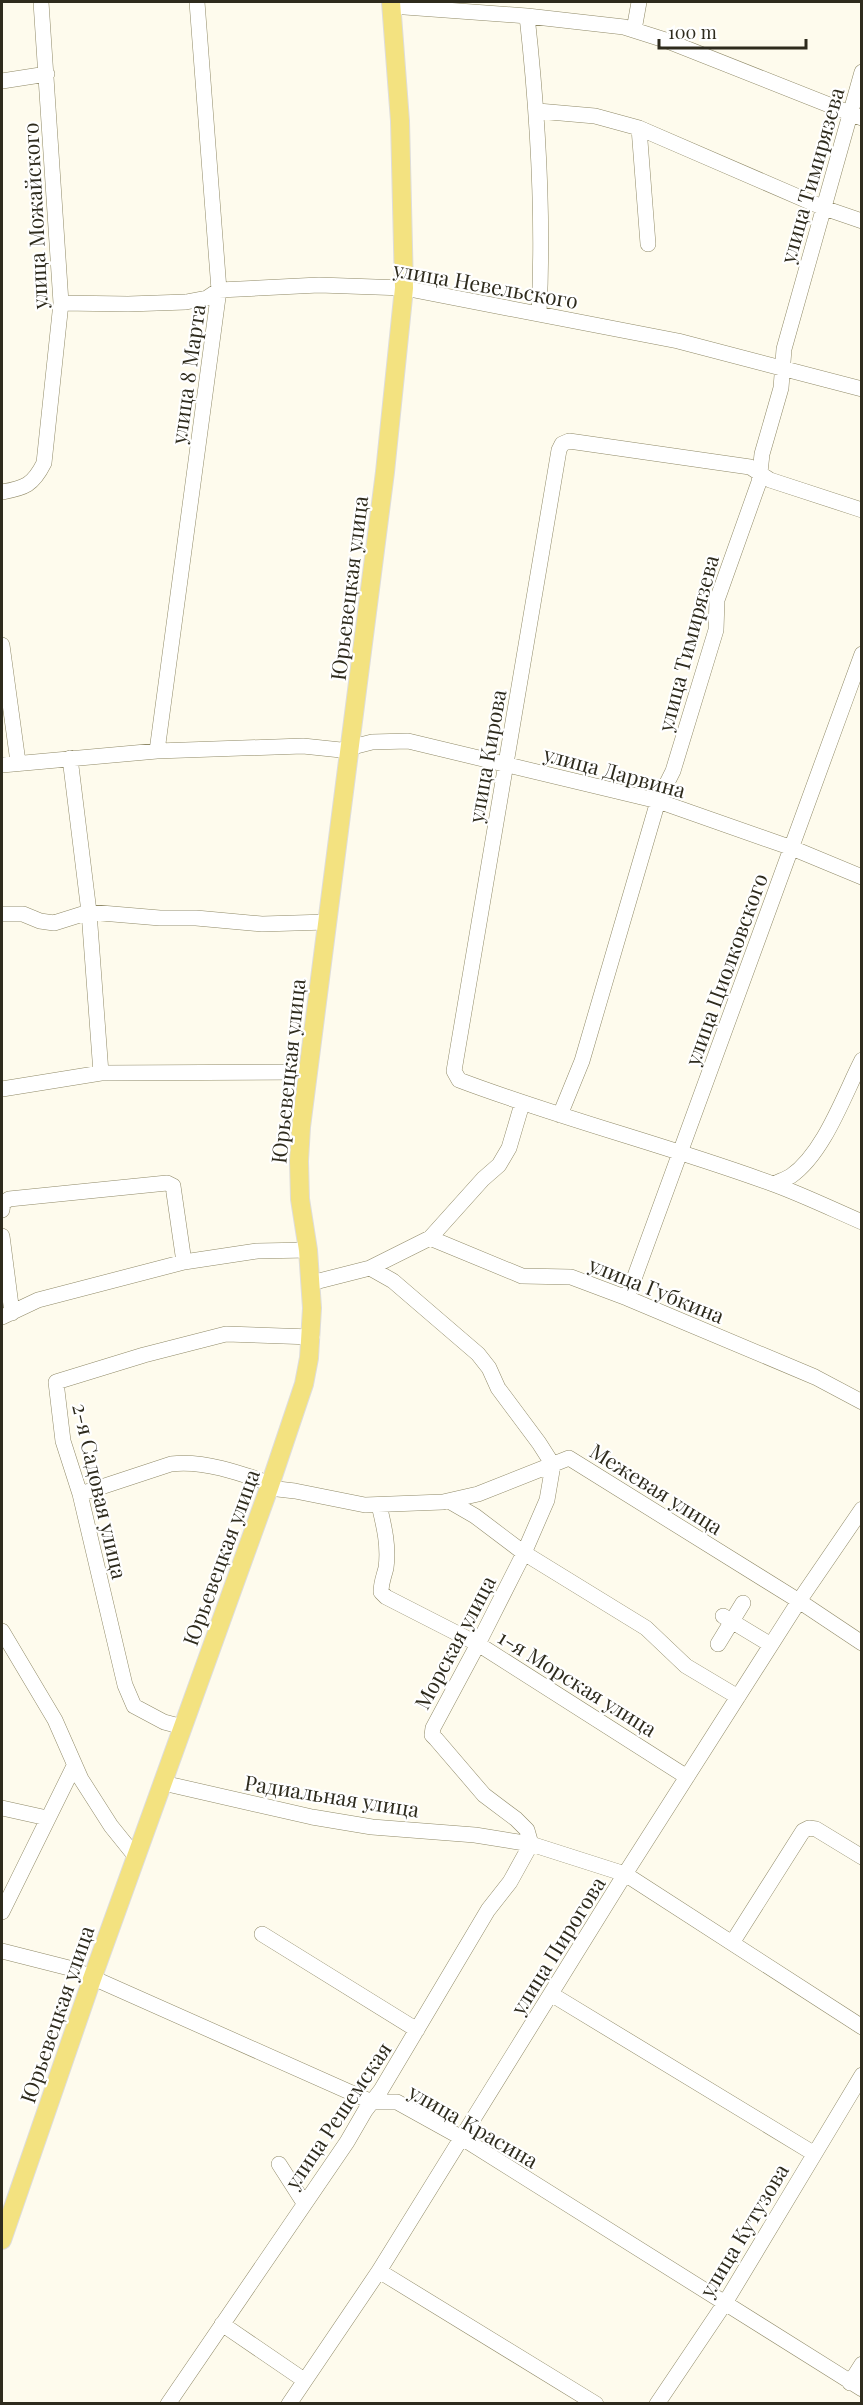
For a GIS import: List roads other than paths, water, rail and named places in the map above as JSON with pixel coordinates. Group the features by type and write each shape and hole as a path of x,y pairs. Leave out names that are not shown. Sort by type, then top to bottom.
{"main road":[{"name":"Юрьевецкая улица","path":"2,2241 92,1979 270,1486 306,1377 312,1336 311,1283 300,1199 299,1161 306,1072 385,472 404,288 400,121 391,4"}],"street":[{"name":"улица Можайского","path":"2,492 21,488 36,479 44,463 61,303 48,74 41,2"},
{"name":"улица 8 Марта","path":"157,751 219,290 197,2"},
{"path":"633,30 639,2"},
{"path":"391,4 624,27 665,40 856,116"},
{"path":"527,16 538,111 542,261 539,313"},
{"name":"улица Тимирязева","path":"560,1115 582,1061 658,801 673,771 716,630 717,600 759,474 762,454 781,388 784,349 824,208 856,116 861,72"},
{"path":"2,81 48,74"},
{"path":"538,111 596,116 639,128 824,208 861,221"},
{"path":"639,128 648,244"},
{"name":"улица Невельского","path":"61,303 186,302 207,298 219,290 319,285 404,288 678,341 861,389"},
{"name":"улица Кирова","path":"522,1104 459,1080 454,1071 558,450 568,441 750,467 759,474"},
{"path":"759,474 770,480 861,510"},
{"path":"2,645 18,762"},
{"name":"улица Циолковского","path":"627,1298 861,654"},
{"name":"улица Дарвина","path":"2,765 157,751 303,746 333,750 372,742 408,741 658,801 792,848 861,877"},
{"path":"70,758 89,912 101,1073"},
{"path":"2,914 22,914 40,921 54,922 89,912 160,918 188,917 262,924 327,922"},
{"path":"774,1184 792,1175 825,1135 861,1060"},
{"path":"2,1089 101,1073 306,1072"},
{"path":"311,1283 369,1268 429,1238 499,1165 509,1148 522,1104 680,1152 774,1184 861,1222"},
{"path":"2,1210 3,1203 9,1199 167,1183 173,1186 184,1262"},
{"path":"2,1236 7,1315 38,1300 184,1262 257,1251 308,1250"},
{"name":"улица Губкина","path":"429,1238 522,1276 571,1277 627,1298 815,1377 861,1402"},
{"path":"369,1268 393,1281 478,1353 489,1368 498,1388 540,1443 553,1465"},
{"name":"2-я Садовая улица","path":"183,1727 164,1722 134,1706 125,1684 80,1494 63,1441 56,1382 144,1355 226,1334 312,1336"},
{"name":"Межевая улица","path":"80,1494 171,1464 185,1462 240,1473 270,1486 364,1505 449,1501 478,1494 569,1458 799,1601 861,1643"},
{"name":"Морская улица","path":"531,1844 527,1830 516,1819 484,1796 432,1735 433,1728 524,1553 547,1500 553,1465"},
{"path":"449,1501 475,1516 524,1553 637,1621 659,1638 686,1666 738,1697"},
{"name":"1-я Морская улица","path":"380,1505 387,1541 381,1592 386,1597 478,1644 687,1777"},
{"name":"улица Пирогова","path":"292,2402 304,2380 379,2271 687,1777 799,1601 861,1509"},
{"path":"718,1644 727,1619 743,1603"},
{"path":"727,1619 771,1645"},
{"path":"2,1631 55,1720 74,1766 111,1826 136,1857"},
{"path":"2,1912 74,1766"},
{"name":"Радиальная улица","path":"163,1783 248,1804 362,1825 475,1835 531,1844"},
{"path":"2,1809 47,1818"},
{"path":"732,1943 803,1831 809,1828 816,1829 861,1857"},
{"path":"531,1844 626,1874 861,2026"},
{"name":"улица Решемская","path":"168,2403 381,2090 488,1910 510,1882 531,1844"},
{"path":"262,1934 417,2030"},
{"name":"улица Красина","path":"2,1951 73,1969 372,2102 397,2102 462,2139 856,2386"},
{"path":"551,1994 813,2153"},
{"name":"улица Кутузова","path":"657,2403 725,2303 861,2075"},
{"path":"279,2163 304,2203"},
{"path":"379,2271 596,2403"},
{"path":"222,2324 304,2380"},
{"path":"856,2386 861,2364"}]}
